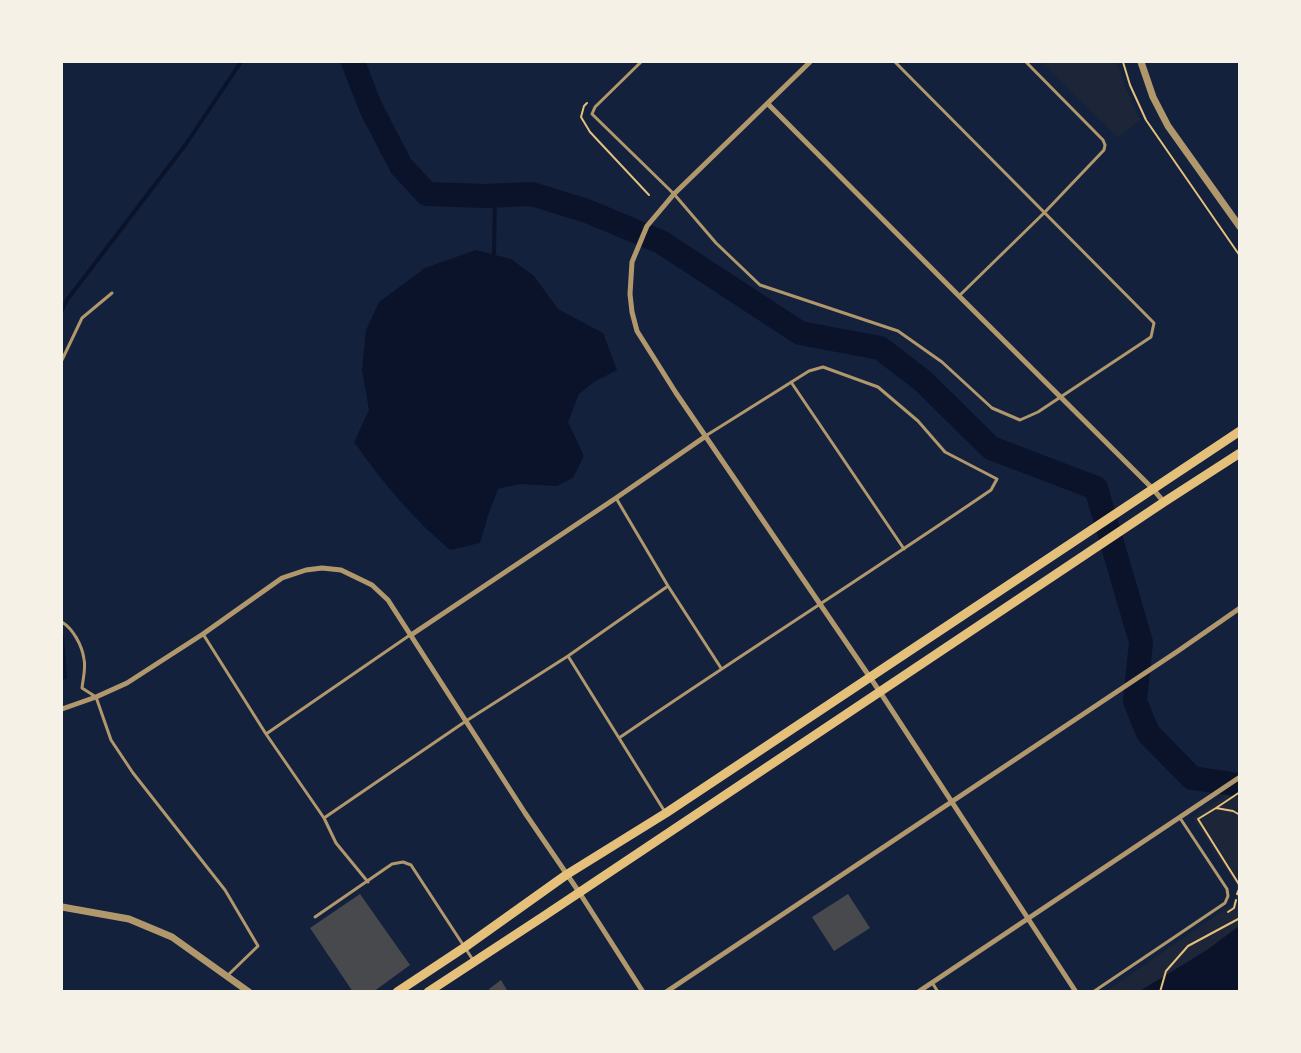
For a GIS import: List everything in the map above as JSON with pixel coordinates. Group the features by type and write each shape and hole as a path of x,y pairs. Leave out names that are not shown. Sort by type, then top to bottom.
{"main road":[{"path":"397,992 567,875 666,813 1239,431"},
{"path":"428,992 1239,453"}],"street":[{"path":"810,62 674,194 647,226 633,262 630,294 637,331 676,393 953,801 1076,992"},
{"path":"1140,62 1153,97 1168,126 1239,227"},
{"path":"768,104 1164,502"},
{"path":"411,635 706,436"},
{"path":"62,709 127,683 203,634 282,578 306,570 322,568 341,570 372,585 388,600 643,992"},
{"path":"666,992 1239,608"},
{"path":"918,992 1239,777"},
{"path":"62,907 129,919 172,938 249,992"}],"lane":[{"path":"641,62 595,107 592,114 674,194 716,243 760,285 898,331 942,362 992,408 1020,420 1038,412 1151,337 1154,323 895,62"},
{"path":"958,296 1045,212 1104,150 1103,140 1026,62"},
{"path":"62,360 82,318 112,293"},
{"path":"619,738 991,490 997,480 945,452 918,421 878,387 823,367 809,371 706,436"},
{"path":"791,382 904,549"},
{"path":"616,498 668,586 721,668"},
{"path":"324,818 466,721 568,656 668,586"},
{"path":"62,622 79,641 85,660 82,688 96,697 111,740 133,772 225,890 258,946 227,976"},
{"path":"203,634 266,734 324,818 336,843 368,882"},
{"path":"266,734 411,635"},
{"path":"568,656 666,813"},
{"path":"1093,992 1225,903 1228,897 1227,888 1180,818"},
{"path":"315,917 392,864 403,862 411,865 474,962"},
{"path":"932,982 938,992"}],"path":[{"path":"1123,62 1130,85 1146,120 1239,256"},
{"path":"1239,792 1198,819 1239,886 1236,894 1239,895"},
{"path":"1216,808 1233,811 1239,816"},
{"path":"1160,992 1166,971 1188,946 1239,918"}],"shaded area":[{"path":"1041,62 1117,62 1140,120 1118,137"},
{"path":"476,250 511,259 534,276 558,309 603,333 617,370 594,382 579,394 568,422 584,456 573,478 557,486 519,484 498,489 480,543 450,550 423,526 399,499 354,442 369,410 362,370 366,330 379,302 425,268"},
{"path":"1239,786 1239,991 1105,992 1233,904 1237,886 1192,817"},
{"path":"1239,926 1239,991 1138,992 1207,950"}],"building":[{"path":"360,894 410,965 373,992 353,992 310,928"},
{"path":"848,894 870,928 834,951 812,917"},
{"path":"501,980 508,992 491,992 489,989"}],"waterway":[{"path":"62,310 67,300 186,144 241,62"},
{"path":"353,62 370,106 401,166 427,194 485,196 532,194 587,211 661,242 800,333 880,348 923,381 991,448 1096,488 1141,642 1135,701 1148,733 1192,778 1240,785"},
{"path":"494,254 495,196"},
{"path":"62,636 65,677 62,678"}]}
